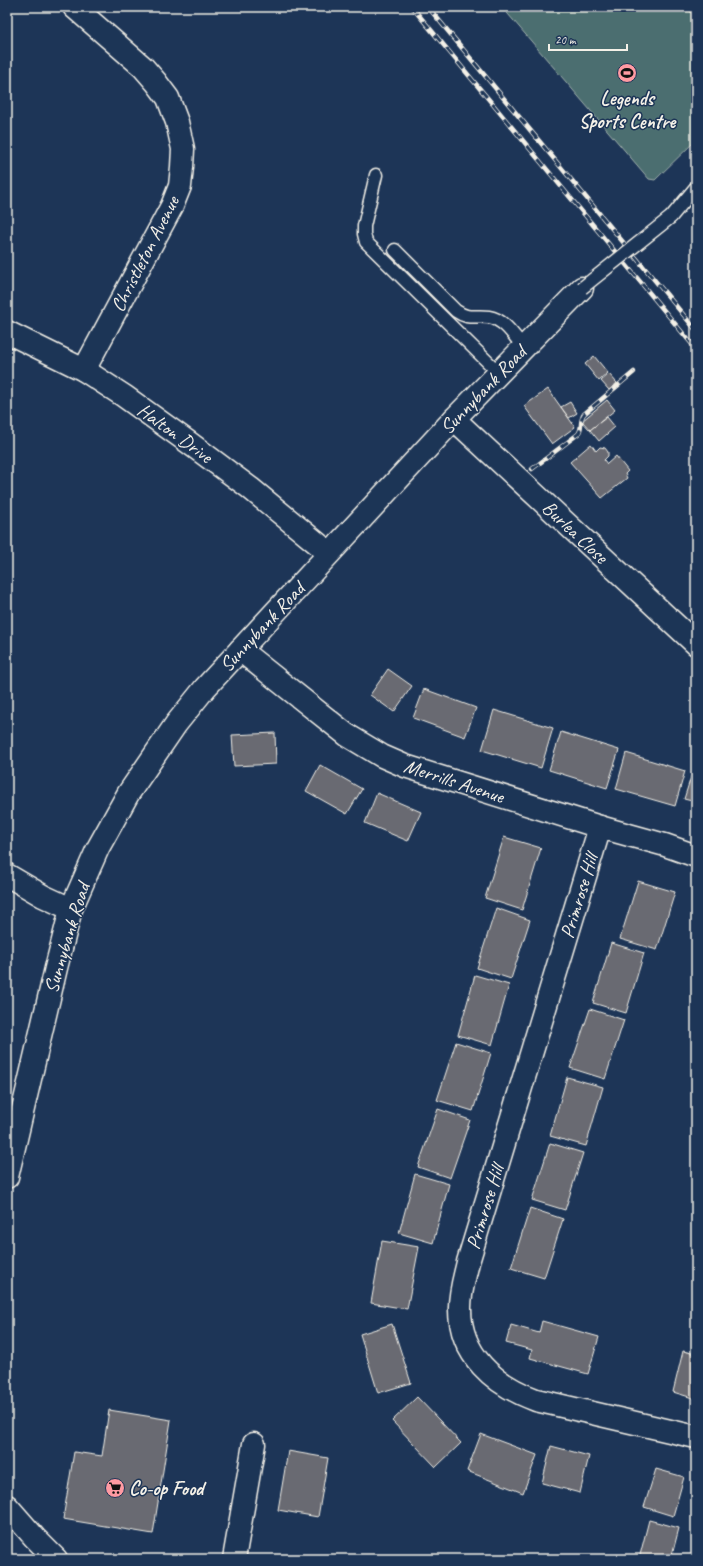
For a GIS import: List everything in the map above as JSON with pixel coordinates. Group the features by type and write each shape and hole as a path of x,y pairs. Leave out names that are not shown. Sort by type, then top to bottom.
{"street":[{"name":"Christleton Avenue","path":"74,7 143,67 156,82 168,98 178,122 183,149 180,186 172,206 84,370"},
{"name":"Sunnybank Road","path":"7,1177 71,909 98,848 111,823 141,774 190,706 240,650 454,419 582,288"},
{"name":"Halton Drive","path":"7,332 84,370 188,442 250,488 329,553"},
{"name":"Burlea Close","path":"454,419 696,644"},
{"name":"Merrills Avenue","path":"240,650 347,735 382,756 405,766 600,827 665,845 696,856"},
{"name":"Primrose Hill","path":"600,827 468,1262 461,1296 461,1318 468,1341 478,1361 491,1376 518,1393 536,1400 696,1437"},
{"path":"7,875 43,896 71,909"},
{"path":"234,1559 254,1444"},
{"path":"7,1506 56,1559"}],"lane":[{"path":"376,175 364,226 366,242 499,373"},
{"name":"Sunnybank Road","path":"582,288 671,217 696,187"},
{"path":"396,250 463,316 472,318 490,317 498,320 524,348"}],"green space":[{"name":"Legends Sports Centre","path":"502,7 696,7 696,140 655,180 649,179"}],"building":[{"path":"594,356 608,373 599,381 585,364"},
{"path":"609,374 617,383 609,390 601,381"},
{"path":"548,389 575,427 552,444 524,406"},
{"path":"607,400 615,410 590,430 582,421"},
{"path":"570,402 577,413 569,418 561,407"},
{"path":"607,417 615,427 599,441 590,430"},
{"path":"591,444 596,451 600,447 605,448 608,452 608,456 604,460 607,464 616,456 628,471 625,474 627,478 602,498 570,462"},
{"path":"388,669 412,686 394,712 370,695"},
{"path":"424,689 476,708 465,737 413,718"},
{"path":"494,710 553,728 541,768 482,750"},
{"path":"561,732 619,750 607,788 549,770"},
{"path":"275,733 276,764 234,766 232,735"},
{"path":"626,753 685,771 675,806 616,789"},
{"path":"696,761 696,802 684,799"},
{"path":"320,765 362,789 347,814 306,791"},
{"path":"377,793 421,812 408,841 365,823"},
{"path":"504,837 541,848 522,910 485,898"},
{"path":"638,881 675,892 657,950 620,939"},
{"path":"496,908 530,920 511,979 477,968"},
{"path":"611,943 644,953 626,1013 593,1003"},
{"path":"475,975 509,985 492,1045 458,1035"},
{"path":"590,1009 624,1020 605,1079 570,1068"},
{"path":"456,1042 491,1053 473,1111 437,1100"},
{"path":"567,1077 603,1087 586,1146 550,1136"},
{"path":"438,1109 470,1120 450,1178 418,1167"},
{"path":"550,1143 583,1153 565,1210 532,1200"},
{"path":"415,1174 449,1184 433,1243 399,1233"},
{"path":"530,1208 563,1219 544,1278 511,1268"},
{"path":"382,1241 419,1247 407,1309 371,1303"},
{"path":"542,1321 599,1337 588,1374 530,1358 532,1350 506,1343 511,1325 539,1333"},
{"path":"392,1324 411,1383 378,1393 360,1334"},
{"path":"683,1351 696,1354 696,1399 673,1392"},
{"path":"417,1397 461,1443 436,1467 392,1421"},
{"name":"Co-op Food","path":"109,1410 171,1420 153,1534 63,1519 74,1452 102,1456"},
{"path":"481,1434 537,1455 523,1493 467,1471"},
{"path":"551,1446 589,1456 580,1493 542,1483"},
{"path":"288,1451 328,1458 318,1517 278,1510"},
{"path":"656,1469 684,1477 673,1516 644,1507"},
{"path":"649,1520 679,1528 671,1559 639,1559"}],"railway":[{"path":"412,7 696,349"},
{"path":"428,7 696,330"},
{"path":"532,469 578,434 584,414 634,372"}],"place":[{"name":"Legends Sports Centre","path":"627,73"},
{"name":"Co-op Food","path":"115,1488"}]}
